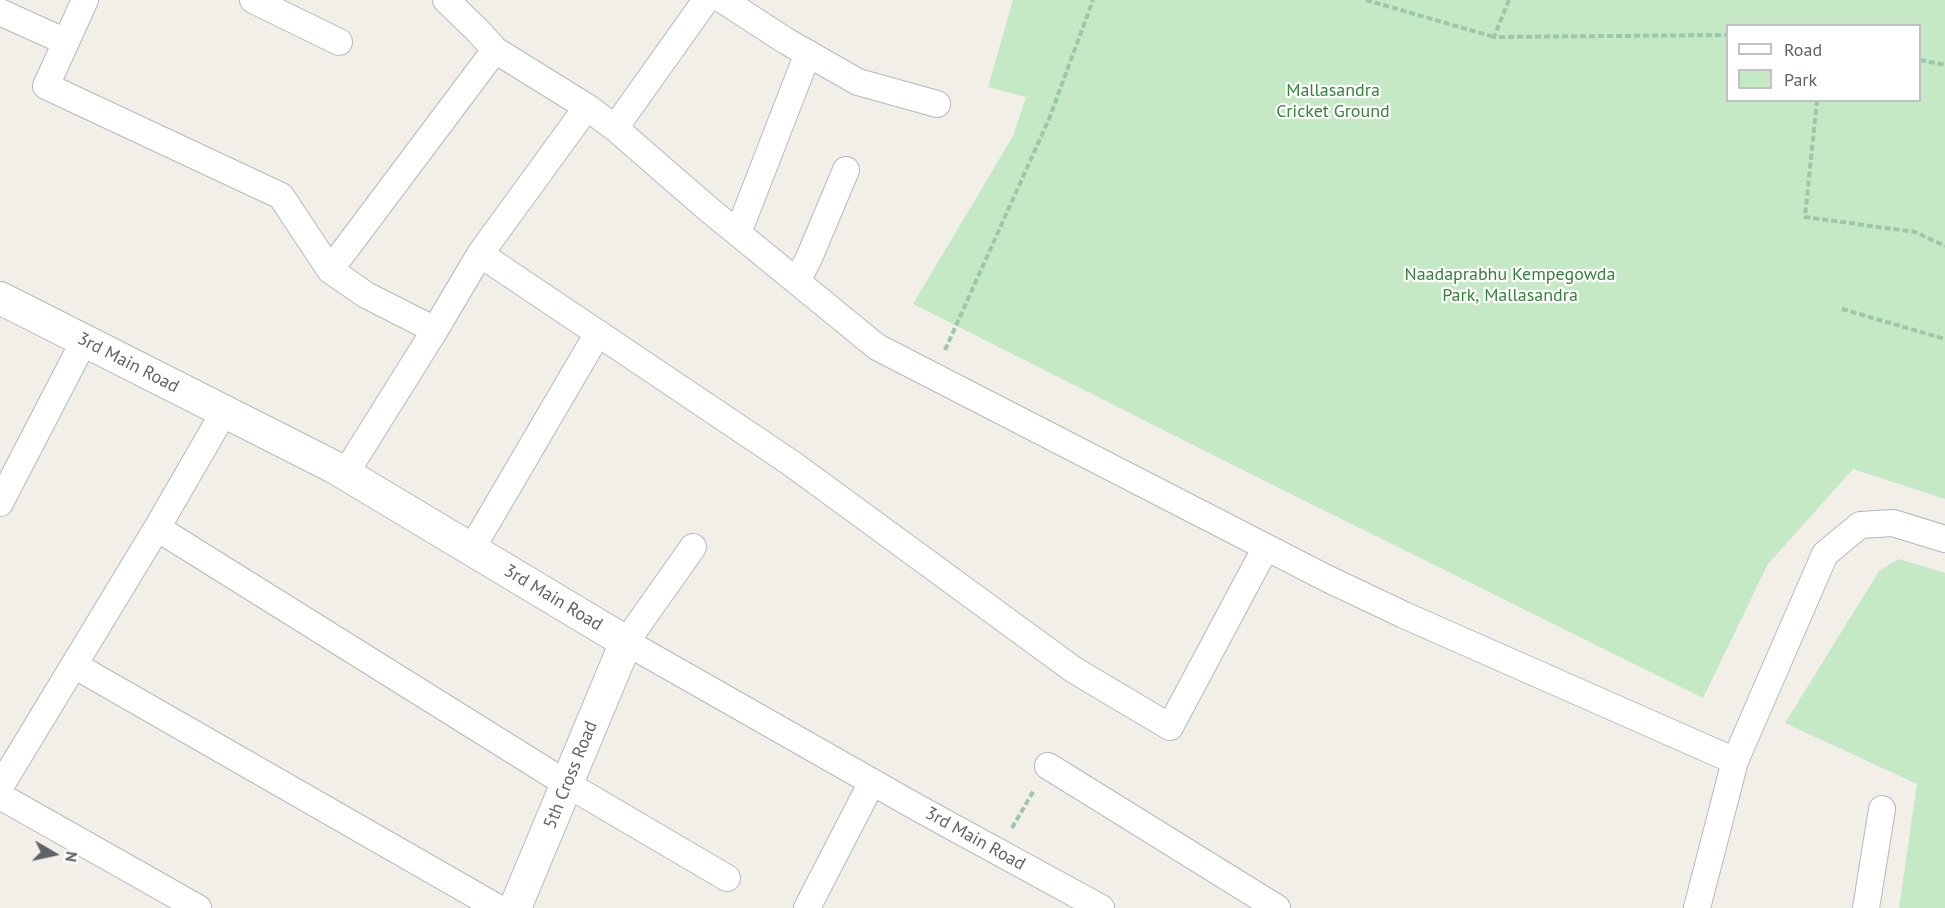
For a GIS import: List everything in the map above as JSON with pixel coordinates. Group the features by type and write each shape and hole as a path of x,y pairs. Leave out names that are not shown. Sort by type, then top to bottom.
{"street":[{"path":"85,0 46,86 281,196 330,270 366,295 435,330"},
{"path":"253,0 339,42"},
{"path":"446,0 480,32 495,50 587,107 615,128 738,234 877,346 1266,547 1404,615 1734,761"},
{"path":"615,128 706,0"},
{"path":"723,0 858,82 937,104"},
{"path":"0,12 66,42"},
{"path":"330,270 495,50"},
{"path":"738,234 808,53"},
{"path":"345,474 480,254 587,107"},
{"path":"797,281 846,170"},
{"path":"480,254 791,463 1074,670 1170,727 1266,547"},
{"name":"3rd Main Road","path":"0,298 345,474 626,642 1096,907"},
{"path":"471,549 598,333"},
{"path":"0,503 84,341"},
{"path":"0,787 157,528 224,412"},
{"path":"1697,908 1734,761 1825,554 1860,525 1893,524 1945,540"},
{"path":"157,528 567,784 727,878"},
{"path":"626,642 693,547"},
{"name":"5th Cross Road","path":"516,908 626,642"},
{"path":"74,665 498,908"},
{"path":"1048,766 1277,908"},
{"path":"807,908 872,782"},
{"path":"0,796 198,908"},
{"path":"1866,908 1882,809"}],"path":[{"path":"934,376 1049,119 1093,0"},
{"path":"1366,0 1494,37 1726,35"},
{"path":"1494,37 1509,0"},
{"path":"1921,60 1945,65"},
{"path":"1817,102 1805,217 1915,232 1945,246"},
{"path":"1842,309 1945,339"},
{"path":"998,852 1048,766"}],"green space":[{"name":"Naadaprabhu Kempegowda Park, Mallasandra","path":"1013,0 1945,0 1945,499 1853,469 1768,564 1703,698 913,304 1013,136 1026,97 988,87"},
{"path":"1899,559 1945,573 1945,908 1899,908 1917,784 1785,723 1879,571"}],"park label":[{"name":"Mallasandra Cricket Ground","path":"1333,101"}]}
